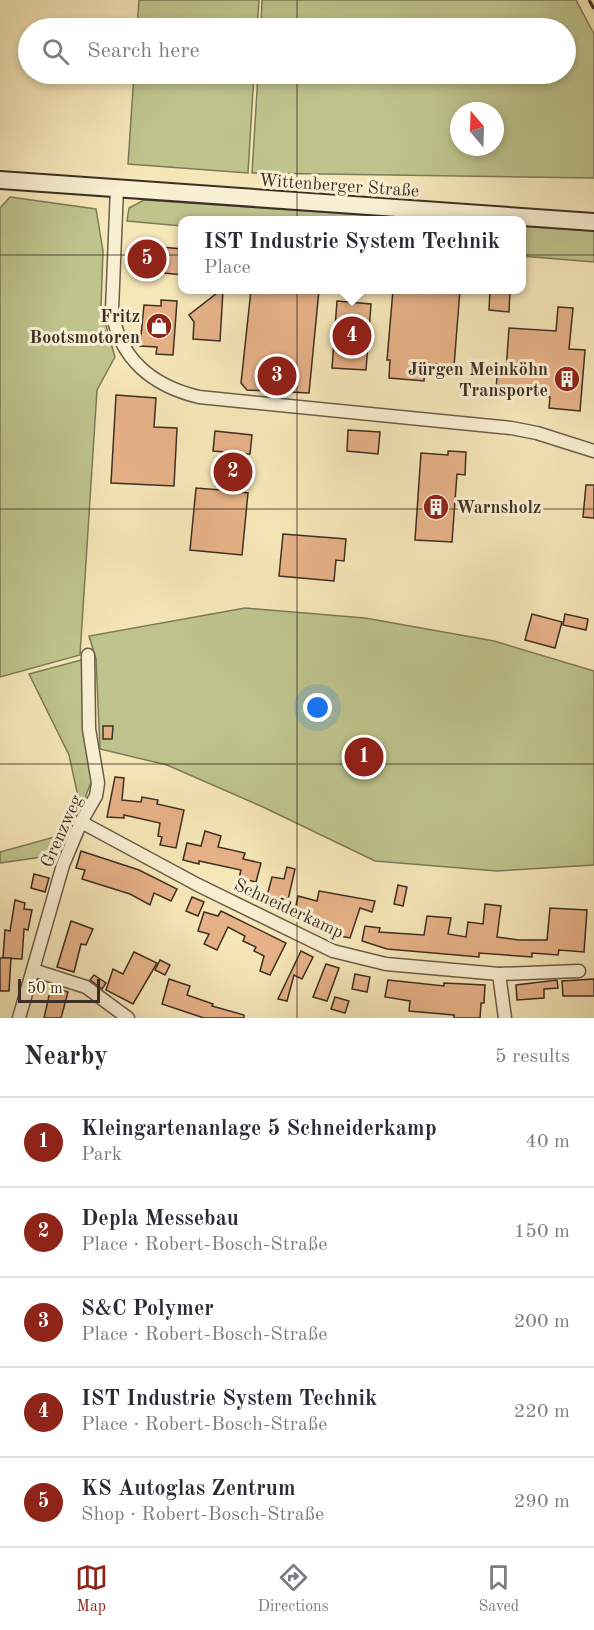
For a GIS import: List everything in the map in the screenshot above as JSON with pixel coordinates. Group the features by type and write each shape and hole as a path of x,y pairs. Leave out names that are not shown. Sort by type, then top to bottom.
{"main road":[{"name":"Wittenberger Straße","path":"0,180 510,216"},
{"name":"Wittenberger Straße","path":"526,217 594,222"}],"street":[{"path":"117,188 112,310 114,325 129,357 157,381 175,391 199,397 511,428 537,433 594,451"},
{"name":"Grenzweg","path":"19,1018 63,865 81,822 96,796 98,783 89,729 88,655"},
{"name":"Schneiderkamp","path":"81,822 198,885 333,951 386,964 499,974 579,971"},
{"path":"33,970 86,987 128,1018"},
{"path":"499,974 505,1018"}],"green space":[{"path":"139,0 259,0 258,18 138,18"},
{"path":"262,0 576,0 594,34 594,178 252,173 257,84 576,84 576,18 261,18"},
{"path":"133,84 253,84 248,173 128,164"},
{"path":"10,197 96,209 103,251 101,308 115,357 97,390 80,655 0,677 0,208"},
{"path":"144,200 382,216 178,216 178,226 127,221 129,208"},
{"path":"526,226 594,231 594,262 526,256"},
{"path":"245,608 365,618 494,641 594,671 594,865 497,871 375,861 263,807 167,765 100,749 96,659 89,636"},
{"path":"85,659 92,780 63,854 0,863 0,852 62,835 77,792 69,755 29,674"}],"building":[{"path":"137,245 178,249 178,274 134,270"},
{"path":"216,294 223,294 220,341 193,339 194,322 189,315"},
{"path":"251,294 319,294 309,393 247,390 241,383"},
{"path":"393,294 460,294 454,366 425,363 424,381 389,378 390,360 387,360"},
{"path":"490,294 510,294 509,312 489,310"},
{"name":"Fritz Bootsmotoren","path":"161,300 177,301 173,355 156,354 157,347 140,346 144,305 161,306"},
{"path":"337,301 371,304 366,370 332,368"},
{"path":"558,307 573,308 569,349 585,350 580,411 549,408 550,397 500,394 496,389 497,377 506,371 509,328 556,331"},
{"path":"116,395 156,398 154,427 177,428 174,486 111,483"},
{"path":"348,430 380,432 378,454 347,451"},
{"path":"215,431 252,435 250,454 244,454 241,492 248,493 242,555 190,550 196,488 221,490 225,452 213,451"},
{"name":"Warnsholz","path":"448,451 466,452 465,475 457,474 452,542 415,540 421,453 448,455"},
{"path":"586,485 594,485 594,518 583,517"},
{"path":"283,534 346,539 344,561 336,560 334,581 279,576"},
{"path":"532,614 562,622 555,648 525,640"},
{"path":"565,614 588,619 586,630 563,625"},
{"path":"103,726 113,726 112,739 103,739"},
{"path":"115,777 124,778 122,800 141,802 142,797 158,800 157,804 184,810 176,848 160,845 162,837 158,836 160,823 124,815 124,818 107,817"},
{"path":"205,831 221,836 218,847 245,853 243,859 261,863 256,882 239,878 241,870 183,860 187,843 201,846"},
{"path":"81,851 139,870 177,889 171,901 154,893 150,905 130,894 82,879 85,870 76,868"},
{"path":"287,867 295,869 288,900 267,896 272,877 284,879"},
{"path":"34,874 49,878 45,892 31,888"},
{"path":"398,885 407,887 403,906 394,904"},
{"path":"319,891 375,901 372,912 360,908 350,938 340,936 339,927 330,923 327,928 318,926 320,920 294,915 298,896 317,901"},
{"path":"192,897 204,902 198,916 186,911"},
{"path":"15,900 25,903 24,909 32,910 28,930 24,929 22,959 3,958 5,930 10,931"},
{"path":"485,904 501,906 497,937 519,940 547,940 550,908 587,910 584,952 559,950 558,955 532,953 532,957 479,953 479,957 387,949 362,941 365,926 380,928 379,932 424,935 427,916 451,918 448,934 466,937 468,922 483,924"},
{"path":"221,911 286,943 270,975 260,971 264,956 254,951 256,947 243,941 245,936 228,927 217,950 204,944 209,934 198,931 204,912 218,916"},
{"path":"71,921 93,929 86,945 81,944 74,972 57,967"},
{"path":"301,951 313,957 302,979 294,975 287,1001 278,999"},
{"path":"134,952 157,963 133,1004 106,990 113,969 123,974"},
{"path":"0,958 11,958 9,991 0,991"},
{"path":"160,960 170,965 165,975 155,970"},
{"path":"326,964 339,968 327,1001 313,997"},
{"path":"355,974 370,977 367,992 352,989"},
{"path":"94,975 106,983 102,989 90,980"},
{"path":"169,979 190,986 187,995 213,1004 212,1006 244,1015 244,1018 204,1018 162,1004"},
{"path":"594,979 594,996 563,996 562,981"},
{"path":"388,980 444,986 444,983 485,985 480,1018 454,1018 454,1015 409,1011 410,1001 385,997"},
{"path":"557,980 558,988 544,989 544,998 517,1000 516,985"},
{"path":"51,987 68,992 61,1018 44,1018"},
{"path":"335,997 349,1001 345,1013 331,1009"}],"railway":[{"path":"589,0 594,9"}],"place":[{"name":"KS Autoglas Zentrum","path":"147,259"},
{"name":"Fritz Bootsmotoren","path":"159,326"},
{"name":"IST Industrie System Technik","path":"352,336"},
{"name":"S&C Polymer","path":"277,376"},
{"name":"Jürgen Meinköhn Transporte","path":"567,379"},
{"name":"Depla Messebau","path":"233,472"},
{"name":"Warnsholz","path":"436,507"},
{"name":"Kleingartenanlage 5 Schneiderkamp","path":"364,757"}]}
